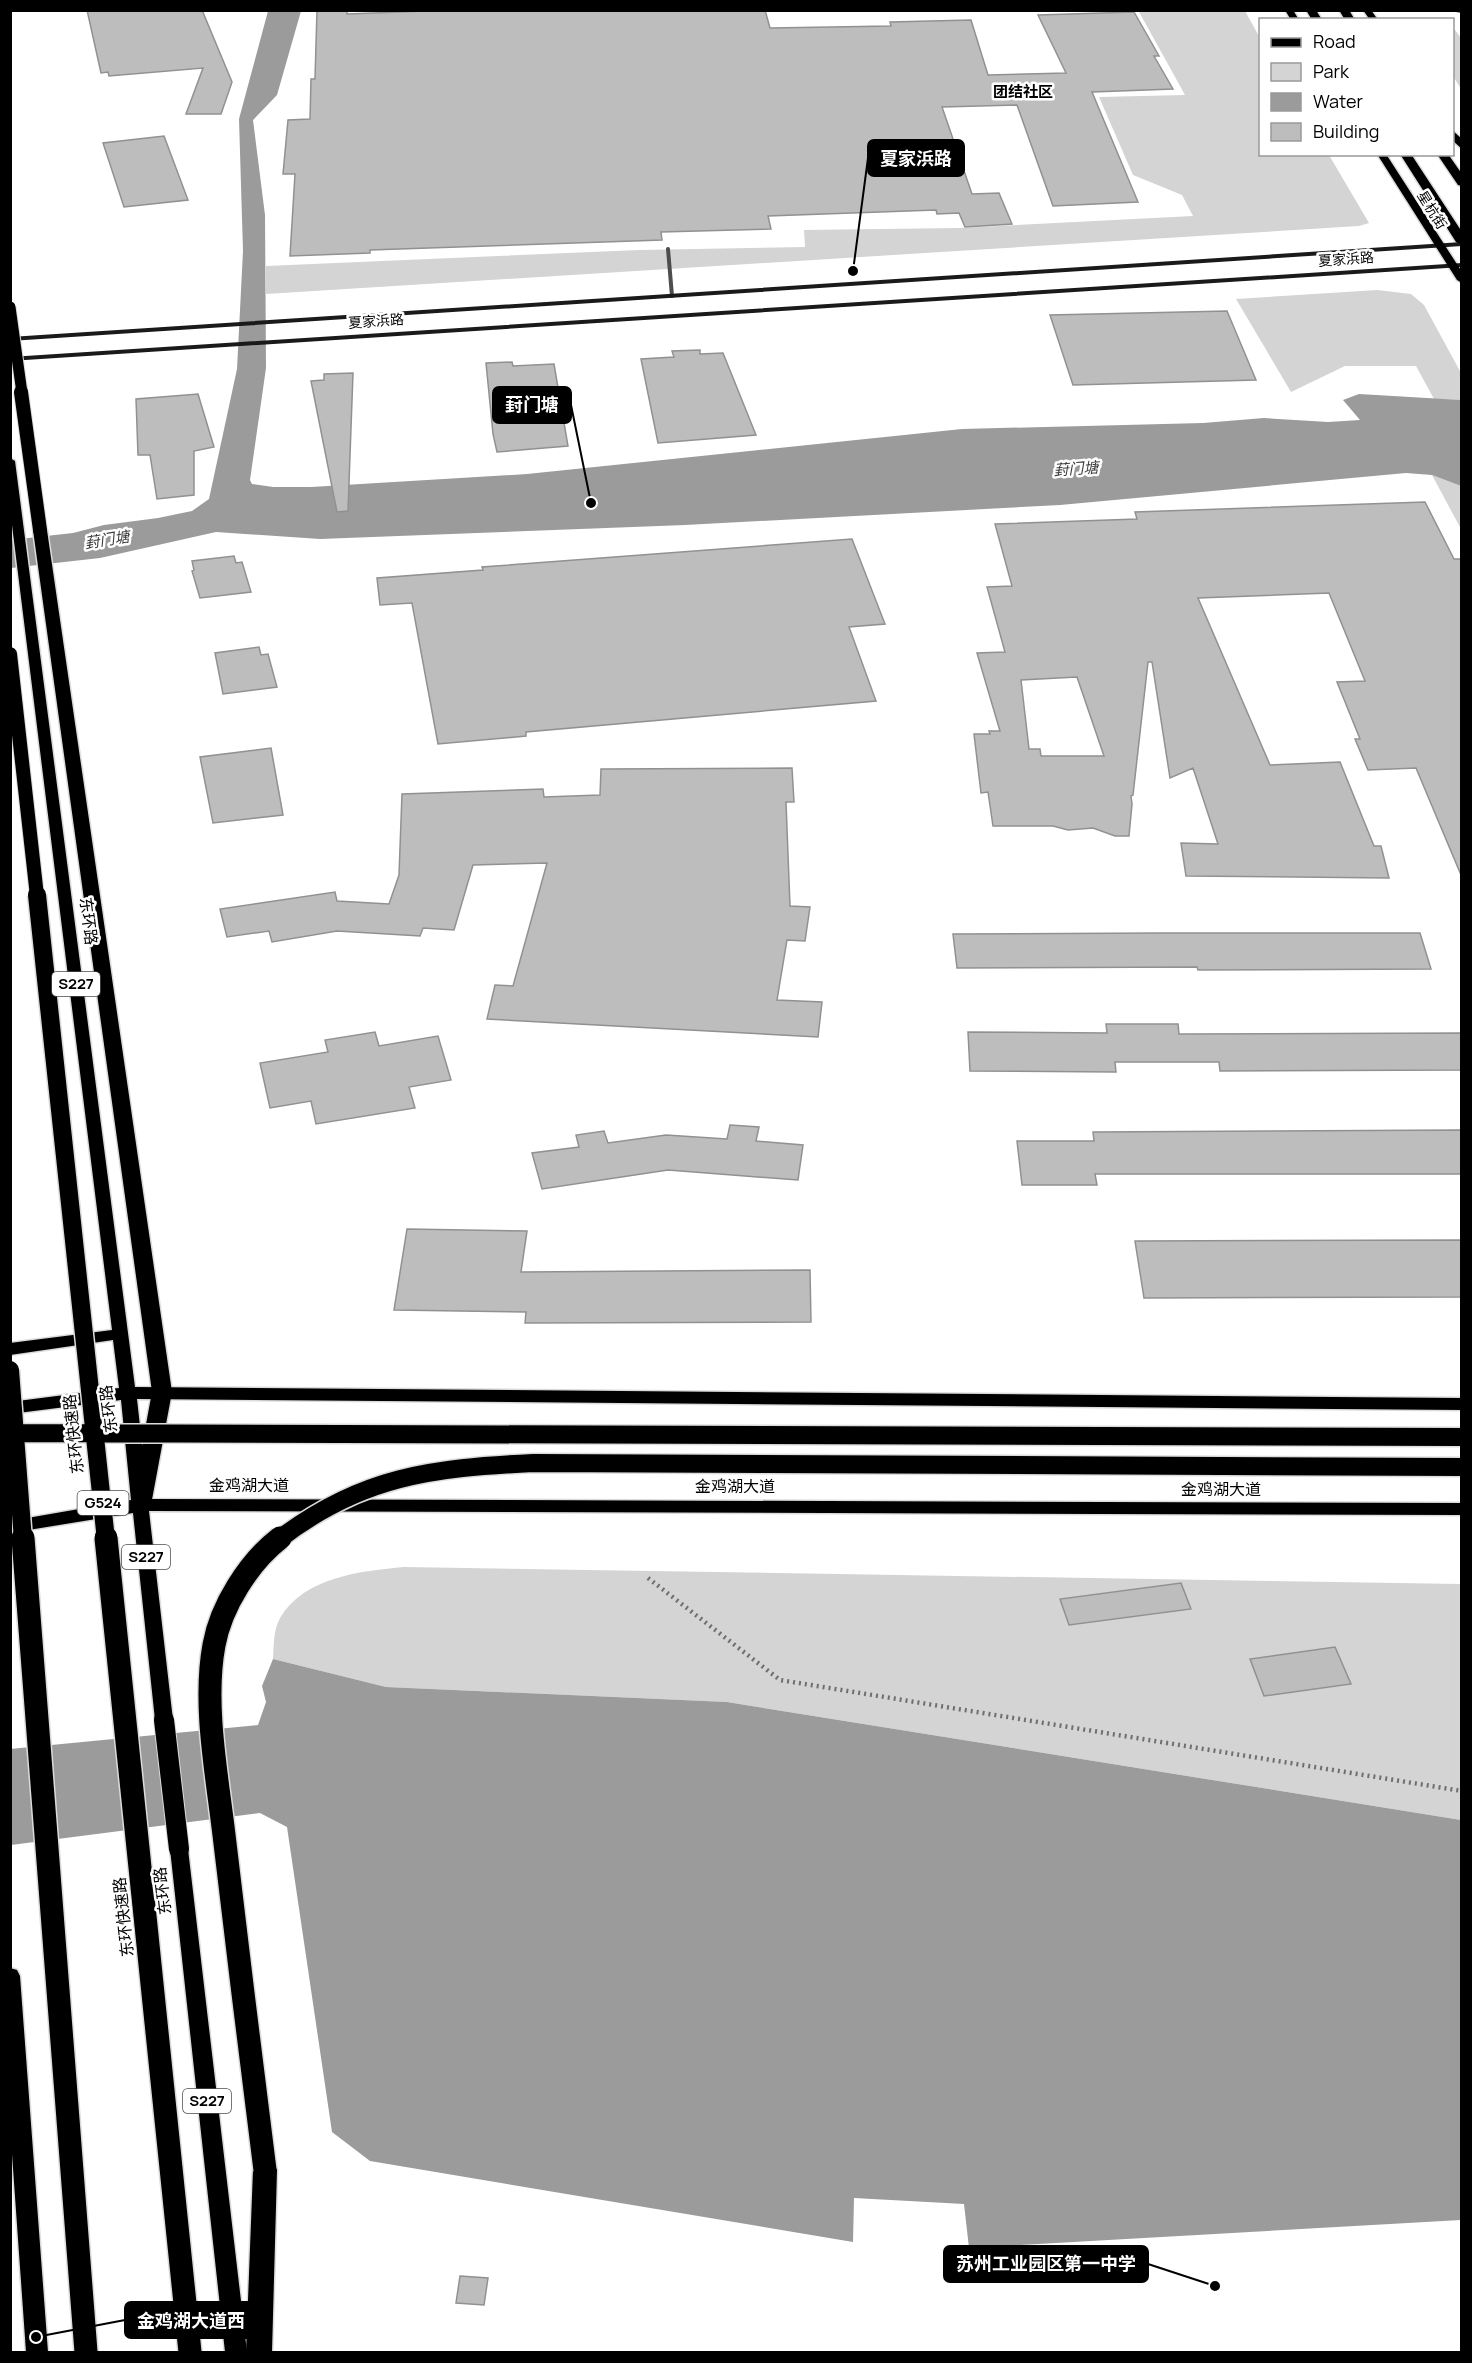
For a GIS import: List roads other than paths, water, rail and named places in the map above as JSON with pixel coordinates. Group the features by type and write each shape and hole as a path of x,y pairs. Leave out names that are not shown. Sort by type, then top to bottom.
{"highway":[{"path":"1406,156 1461,243"},
{"path":"1443,156 1461,183"},
{"path":"10,307 162,1392 141,1505"},
{"name":"东环快速路","path":"10,654 84,1322 190,2352"},
{"path":"10,1370 86,2352"},
{"path":"10,1433 1461,1437"},
{"path":"259,2352 265,2170 208,1686 215,1642 229,1603 252,1566 267,1548 289,1528 324,1509 384,1483 420,1473 468,1466 556,1463 1461,1467"}],"main road":[{"path":"1448,10 1461,11"},
{"name":"星杭街","path":"1382,156 1439,246 1457,265 1461,280"},
{"name":"夏家浜路","path":"10,339 1461,243"},
{"name":"夏家浜路","path":"10,359 1457,265"},
{"path":"926,280 936,299"},
{"name":"东环路","path":"10,461 128,1393 236,2352"},
{"path":"10,1349 120,1334"},
{"path":"10,1408 128,1393 162,1392 1461,1404"},
{"name":"金鸡湖大道","path":"10,1527 141,1505 1461,1509"},
{"path":"10,1976 37,2352"}],"street":[{"path":"668,249 672,296"}],"water":[{"path":"268,11 301,11 277,95 253,120 265,215 266,368 250,480 252,484 273,487 311,487 527,474 962,429 1203,423 1264,418 1328,422 1360,420 1343,400 1359,394 1461,400 1461,486 1432,475 1406,473 1060,505 685,525 320,539 216,532 100,558 11,568 10,540 73,533 104,525 192,511 209,499 237,369 243,251 239,119"},
{"path":"273,1659 386,1687 727,1702 1461,1820 1461,2220 969,2248 964,2204 854,2198 853,2242 370,2161 332,2132 287,1827 260,1813 11,1845 10,1749 258,1725 266,1702 262,1686"}],"place":[{"name":"夏家浜路","path":"853,271"},
{"name":"葑门塘","path":"591,503"},
{"name":"苏州工业园区第一中学","path":"1215,2286"},
{"name":"金鸡湖大道西","path":"36,2337"}],"district":[{"name":"团结社区","path":"1023,92"}]}
